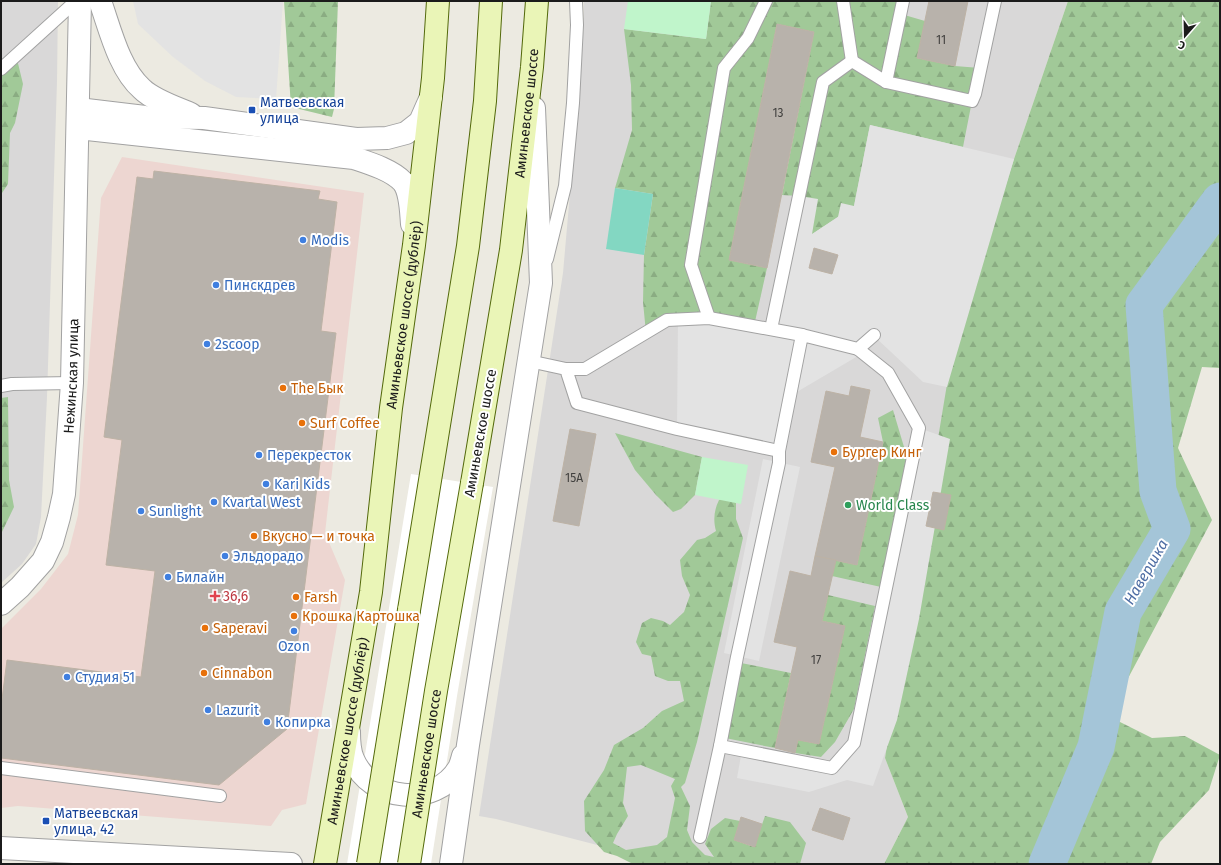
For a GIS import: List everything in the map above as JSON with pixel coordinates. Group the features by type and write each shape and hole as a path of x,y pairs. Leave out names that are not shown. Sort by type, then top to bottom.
{"main road":[{"name":"Аминьевское шоссе (дублёр)","path":"325,864 371,592 391,408 414,245 431,96 438,1"},
{"path":"368,864 432,477 468,246 485,100 490,1"},
{"name":"Аминьевское шоссе","path":"409,864 436,691 511,250 532,67 537,1"}],"street":[{"path":"78,119 80,1"},
{"path":"100,1 119,54 132,79 143,90 170,105 204,118"},
{"path":"451,864 468,745 540,283 532,67"},
{"path":"78,119 146,117 204,118 356,139 387,138 406,133 420,122 431,96"},
{"path":"78,119 354,158 385,169 404,183 410,199 414,245"},
{"name":"Нежинская улица","path":"1,604 20,587 43,561 52,542 60,517 64,494 72,382 78,119"},
{"path":"349,725 350,749 353,760 359,770 376,786 398,794 422,794 443,784 459,767 468,745"},
{"path":"1,848 291,864"}],"lane":[{"path":"1,69 76,1"},
{"path":"540,283 565,186 573,103 577,25 576,1"},
{"path":"709,318 691,265 724,68 748,38 766,1"},
{"path":"843,1 852,61 886,82 972,101 975,94 995,1"},
{"path":"886,82 903,1"},
{"path":"771,329 822,82 852,61"},
{"path":"528,361 566,370 585,369 668,320 709,318 802,335 858,349 888,373 919,428 854,743 832,768 720,746"},
{"path":"700,836 779,463 779,451 802,335"},
{"path":"858,349 874,336"},
{"path":"566,370 577,403 676,429 779,451"},
{"path":"1,386 12,384 72,382"},
{"path":"1,768 220,796"}],"shaded area":[{"path":"1,1 58,1 57,82 47,397 41,517 36,544 22,564 1,583"},
{"path":"133,1 283,1 276,99 236,97 205,81 173,57 138,24"},
{"path":"584,1 1068,1 1014,159 885,758 908,817 884,864 671,864 496,819 479,816 563,273 579,91"},
{"path":"870,125 1014,159 947,387 923,382 874,336 863,353 790,396 779,451 677,429 678,319 771,329 799,196 818,199 812,234 838,217 841,203 854,206","holes":["814,248 837,255 832,274 809,268"]},
{"name":"Kvartal West","path":"122,157 364,193 325,533 345,580 306,804 282,810 271,826 18,806 1,808 1,629 41,589 68,554 78,515 101,198"},
{"path":"919,428 950,439 919,619 897,720 873,786 847,780 809,792 737,778 742,750 832,768 854,743"},
{"path":"763,459 800,467 759,661 724,653"}],"green space":[{"path":"284,1 338,1 334,109 332,117 291,107"},
{"path":"628,1 711,1 706,39 624,29"},
{"path":"711,1 903,1 901,14 925,21 917,58 955,66 980,68 963,147 870,125 854,206 811,235 799,196 782,195 814,32 777,24 729,260 767,268 754,326 668,320 646,333 643,302 644,255 653,194 615,188 632,130 631,85 624,29 706,39"},
{"path":"1068,1 1220,1 1220,368 1202,367 1178,448 1212,520 1108,716 1152,738 1185,736 1220,755 1209,790 1160,842 1151,864 884,864 908,817 885,758 951,360 1014,159"},
{"path":"16,55 23,84 15,123 10,133 8,184 2,193 1,299 1,69"},
{"path":"615,188 653,194 644,255 606,249"},
{"path":"8,397 9,480 14,507 1,534 1,398"},
{"path":"893,410 907,457 881,587 832,576 834,560 857,565 883,442 878,418"},
{"path":"615,433 702,457 695,495 681,509 673,512 656,495 635,470"},
{"path":"702,457 748,465 741,504 695,495"},
{"path":"729,496 736,503 736,519 743,538 697,742 685,783 681,787 690,806 687,830 692,842 705,855 714,857 705,844 711,829 725,818 740,821 734,840 754,847 765,816 790,822 806,843 800,864 633,864 617,856 604,852 585,831 584,801 604,770 614,745 643,728 662,711 684,701 680,681 668,681 655,676 651,656 642,654 636,642 642,623 651,618 663,621 670,625 684,612 690,595 682,576 680,560 697,540 705,538 716,531 714,515 719,500","holes":["641,765 675,779 671,786 675,798 667,837 657,845 626,850 613,843 628,816 623,803 627,767"]},
{"path":"828,595 875,606 854,709 835,742 821,757 795,753 798,740 819,744 845,626 822,621"},
{"path":"741,663 791,673 775,748 725,738"}],"pier":[{"path":"411,474 493,487 457,696 431,864 347,864"}],"building":[{"path":"929,1 968,1 955,66 917,58"},
{"path":"777,24 814,32 767,268 729,260"},
{"name":"Kvartal West","path":"154,171 320,191 318,199 337,202 321,331 336,333 287,729 219,785 1,758 1,707 7,660 141,677 155,571 106,565 122,440 104,437 137,177 153,179"},
{"path":"814,248 838,255 832,274 809,268"},
{"path":"851,386 870,390 860,437 883,442 857,565 815,556 835,467 811,462 826,391 849,396"},
{"path":"570,429 596,434 579,526 553,521"},
{"path":"933,492 951,495 944,530 926,526"},
{"path":"815,556 836,560 822,621 845,626 819,744 798,740 795,753 775,748 797,647 774,642 790,571 811,576"},
{"path":"820,808 850,818 843,840 812,830"},
{"path":"741,817 762,824 755,847 734,840"}],"waterway":[{"name":"Навершка","path":"1047,864 1096,747 1123,612 1172,529 1158,491 1144,305 1220,201"}],"place":[{"name":"Матвеевская улица","path":"252,110"},
{"name":"Modis","path":"303,240"},
{"name":"Пинскдрев","path":"216,285"},
{"name":"2scoop","path":"207,344"},
{"name":"The Бык","path":"283,388"},
{"name":"Surf Coffee","path":"302,423"},
{"name":"Бургер Кинг","path":"834,452"},
{"name":"Перекресток","path":"259,455"},
{"name":"Kari Kids","path":"266,484"},
{"name":"Kvartal West","path":"214,502"},
{"name":"World Class","path":"848,505"},
{"name":"Sunlight","path":"141,511"},
{"name":"Вкусно — и точка","path":"254,536"},
{"name":"Эльдорадо","path":"225,556"},
{"name":"Билайн","path":"168,577"},
{"name":"36,6","path":"215,596"},
{"name":"Farsh","path":"296,597"},
{"name":"Крошка Картошка","path":"294,616"},
{"name":"Saperavi","path":"205,628"},
{"name":"Ozon","path":"294,631"},
{"name":"Cinnabon","path":"204,673"},
{"name":"Студия 51","path":"67,677"},
{"name":"Lazurit","path":"208,710"},
{"name":"Копирка","path":"267,722"},
{"name":"Матвеевская улица, 42","path":"46,821"}]}
